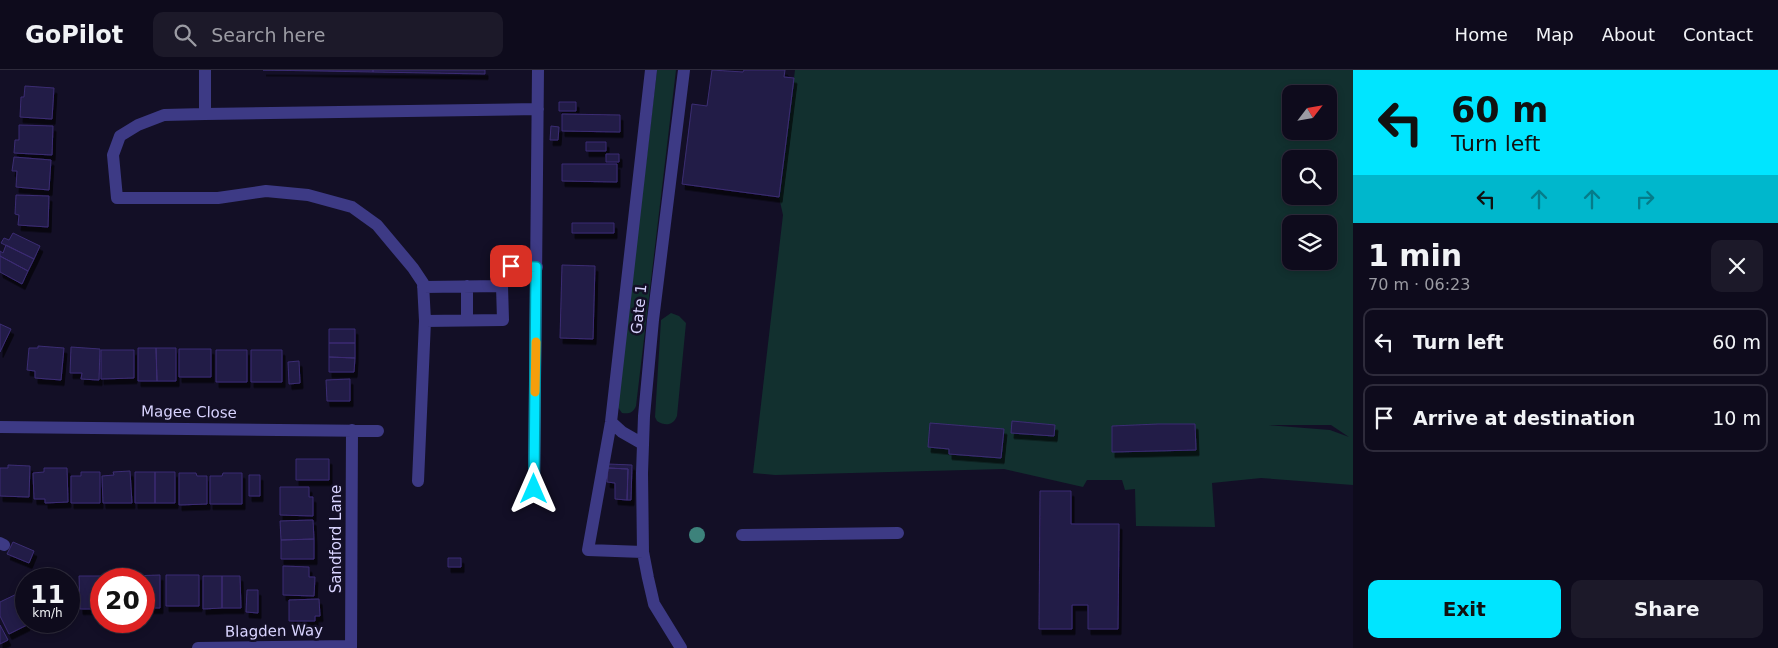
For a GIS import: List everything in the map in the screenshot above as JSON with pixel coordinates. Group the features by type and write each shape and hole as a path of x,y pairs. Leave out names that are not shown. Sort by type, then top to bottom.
{"street":[{"path":"205,70 205,114"},
{"path":"534,489 538,70"},
{"path":"643,552 588,550 611,422 651,70"},
{"name":"Gate 1","path":"681,648 654,604 643,552 643,444 654,310 684,70"},
{"path":"418,481 425,321 423,283 377,225 352,207 308,195 266,191 218,198 117,198 113,155 120,136 138,125 164,114 538,109"},
{"path":"425,321 503,320 502,286 511,266 536,267"},
{"path":"466,286 467,320"},
{"path":"423,287 502,286"},
{"path":"611,422 622,432 643,444"},
{"name":"Magee Close","path":"0,426 378,431"},
{"name":"Sandford Lane","path":"351,647 352,430"},
{"path":"742,534 898,533"},
{"name":"Blagden Way","path":"198,648 351,647"}],"green space":[{"path":"657,70 676,70 636,406 632,412 622,413 617,406"},
{"path":"795,70 1353,70 1353,485 1261,478 1212,483 1215,527 1136,526 1135,489 1125,490 1122,480 1087,480 1083,487 1004,469 775,475 753,473 783,215 779,197","holes":["1195,424 1196,450 1112,452 1112,426","1268,425 1331,425 1349,437 1330,430"]},
{"path":"671,313 679,316 686,323 677,416 673,422 663,424 657,421 655,417 661,320"}],"building":[{"path":"263,70 373,70 373,72"},
{"path":"373,70 485,70 485,74 373,72"},
{"path":"712,70 743,72 744,70 785,70 784,77 794,78 779,197 682,184 692,104 707,106"},
{"path":"25,86 54,88 52,119 20,117 21,97 24,97"},
{"path":"559,102 576,102 576,111 559,111"},
{"path":"562,114 620,115 620,132 562,131"},
{"path":"19,125 53,126 52,155 14,153 15,140 19,140"},
{"path":"551,126 559,127 558,140 550,140"},
{"path":"586,142 606,142 606,151 586,151"},
{"path":"606,154 619,154 619,162 606,162"},
{"path":"14,157 51,160 49,190 16,187 17,171 12,171"},
{"path":"562,164 617,164 617,182 562,181"},
{"path":"16,195 49,196 48,227 18,225 19,215 15,214"},
{"path":"572,223 614,223 614,233 572,233"},
{"path":"13,233 40,246 34,259 1,243 4,238 9,240"},
{"path":"6,245 34,259 28,271 0,256 0,251 3,253"},
{"path":"0,256 28,271 22,284 0,272"},
{"path":"562,265 595,266 593,339 560,338"},
{"path":"0,324 11,329 0,352"},
{"path":"329,329 355,329 355,343 329,343"},
{"path":"329,343 355,343 355,358 329,357"},
{"path":"38,346 64,348 61,380 35,378 35,371 27,370 29,348 38,348"},
{"path":"71,347 100,349 99,380 81,379 82,373 70,373"},
{"path":"138,348 156,348 157,381 138,381"},
{"path":"156,348 176,348 176,381 157,381"},
{"path":"179,349 211,349 211,377 179,377"},
{"path":"101,350 134,350 134,378 101,379"},
{"path":"216,350 247,350 247,382 216,382"},
{"path":"251,350 282,350 282,382 251,382"},
{"path":"329,357 355,358 354,372 329,372"},
{"path":"299,361 300,383 289,384 288,362"},
{"path":"350,379 350,401 327,401 326,380"},
{"path":"1012,421 1055,425 1054,436 1011,433"},
{"path":"930,423 1004,429 1001,458 949,454 949,449 928,447"},
{"path":"1195,424 1196,450 1112,452 1112,426"},
{"path":"296,459 329,459 329,480 296,480"},
{"path":"608,464 632,465 631,500 627,500 628,469 608,468"},
{"path":"8,465 30,466 29,497 0,496 0,468 8,468"},
{"path":"44,468 67,468 68,502 45,503 45,499 34,499 33,473 44,472"},
{"path":"608,468 628,469 627,500 615,499 615,483 607,482"},
{"path":"130,471 132,503 103,503 102,476 114,475 113,472"},
{"path":"81,472 100,472 100,503 71,503 71,476 81,476"},
{"path":"135,472 155,472 155,503 135,503"},
{"path":"155,472 175,472 175,503 155,503"},
{"path":"179,473 196,473 197,476 207,476 207,504 179,505"},
{"path":"223,473 242,473 242,504 210,504 210,476 222,476"},
{"path":"249,475 260,475 260,496 249,496"},
{"path":"280,487 309,487 309,497 313,497 313,516 280,515"},
{"path":"1040,491 1071,491 1071,524 1119,524 1118,629 1088,629 1088,605 1072,605 1072,629 1039,629"},
{"path":"313,520 314,539 281,540 280,521"},
{"path":"314,539 314,559 281,559 281,540"},
{"path":"13,542 34,551 29,563 7,554"},
{"path":"448,558 461,558 461,567 448,567"},
{"path":"283,566 309,567 309,577 315,577 314,596 283,595"},
{"path":"155,575 160,575 160,608 155,608"},
{"path":"166,575 199,575 199,606 166,606"},
{"path":"80,576 90,576 90,609 80,609"},
{"path":"203,576 222,576 222,608 203,609"},
{"path":"222,576 240,576 241,608 222,608"},
{"path":"247,590 258,590 258,613 246,612"},
{"path":"15,595 15,631 9,634 0,616 0,602"},
{"path":"319,599 320,616 315,616 315,621 289,621 289,600"},
{"path":"0,625 8,640 0,644"}],"slow traffic":[{"path":"535,392 536,342"}],"route":[{"path":"511,266 536,267 534,489"}]}
